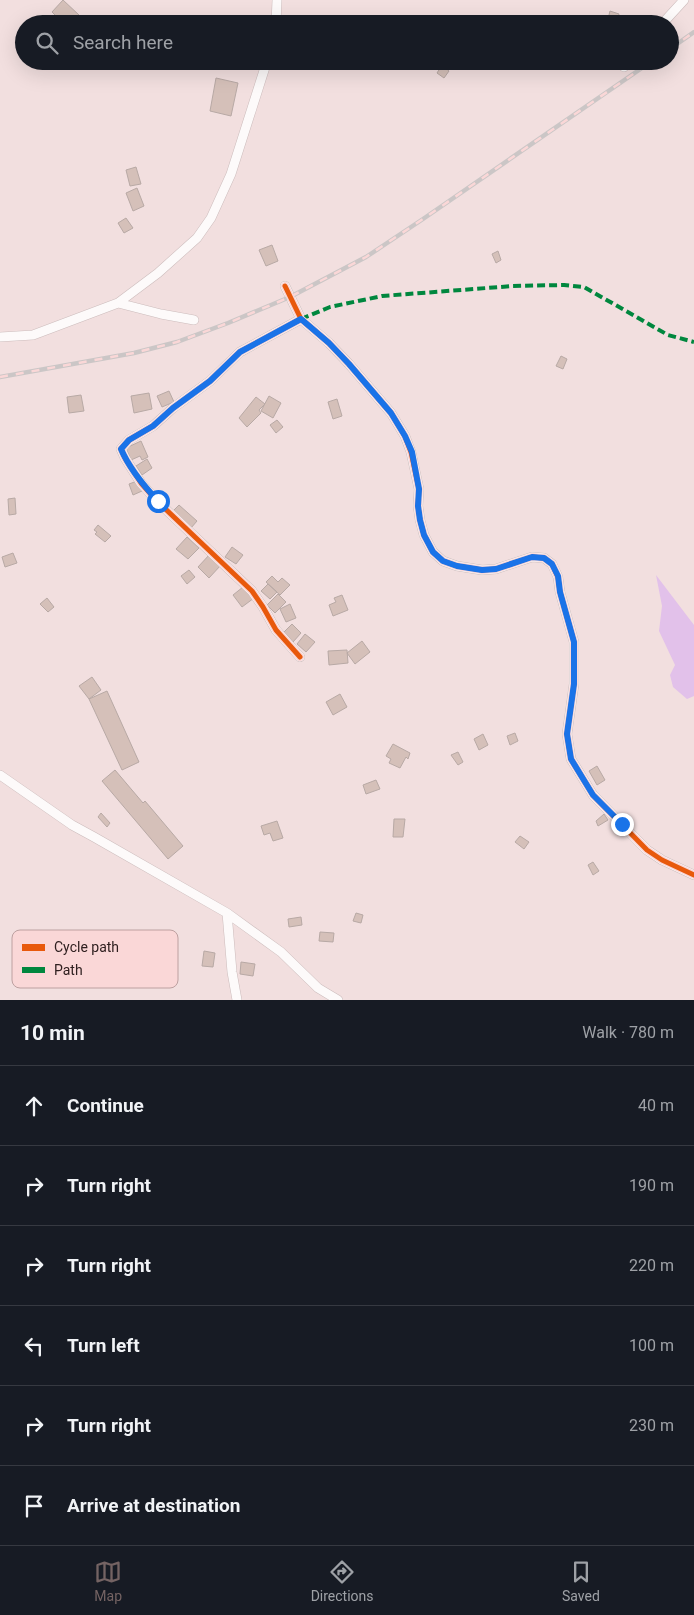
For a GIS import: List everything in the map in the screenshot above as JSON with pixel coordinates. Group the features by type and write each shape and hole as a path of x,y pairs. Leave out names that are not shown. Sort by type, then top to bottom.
{"street":[{"path":"276,15 277,0"},
{"path":"670,15 684,0"},
{"path":"0,338 33,336 118,302 158,273 197,238 211,218 231,174 264,70"},
{"path":"285,286 301,319 329,343 349,364 391,413 405,436 412,452 419,489 418,506 420,520 424,535 433,552 443,561 457,566 482,570 496,569 532,557 544,558 552,564 558,576 560,592 574,642 574,684 567,734 571,759 593,795 647,850 662,860 694,875"},
{"path":"118,302 161,314 194,320"},
{"path":"300,657 276,630 252,592 147,489 125,458 121,449 129,440 153,426 173,408 210,381 240,352 301,319"},
{"path":"0,775 72,825 227,913 281,952 318,988 338,1000"},
{"path":"227,913 237,1000"}],"shaded area":[{"path":"656,575 694,625 694,696 687,699 673,687 670,675 675,665 659,631 662,606"}],"building":[{"path":"63,0 79,15 55,15 52,12"},
{"path":"610,11 619,14 619,15 609,15"},
{"path":"439,70 449,71 444,78 437,73"},
{"path":"216,78 238,83 231,116 210,111"},
{"path":"136,167 141,184 130,186 126,170"},
{"path":"137,188 144,206 133,211 126,193"},
{"path":"126,218 133,228 124,233 118,223"},
{"path":"272,245 278,261 266,266 259,250"},
{"path":"498,251 501,260 496,263 492,254"},
{"path":"561,356 567,359 563,369 556,366"},
{"path":"169,391 174,402 162,407 157,396"},
{"path":"149,393 152,409 134,413 131,396"},
{"path":"81,395 84,411 69,413 67,397"},
{"path":"269,396 281,403 273,418 261,411"},
{"path":"256,397 265,404 259,410 261,413 247,427 239,418"},
{"path":"337,399 342,416 333,419 328,402"},
{"path":"277,420 283,427 276,433 270,425"},
{"path":"141,441 148,457 142,460 140,456 131,460 126,448"},
{"path":"147,459 152,468 142,475 136,466"},
{"path":"137,481 142,491 133,495 129,484"},
{"path":"15,498 16,514 9,515 8,499"},
{"path":"179,505 197,521 191,528 173,511"},
{"path":"98,525 111,536 105,542 95,534 97,532 94,530"},
{"path":"187,537 199,548 188,559 176,549"},
{"path":"232,547 243,555 236,564 225,557"},
{"path":"13,553 17,563 5,567 2,557"},
{"path":"210,554 221,565 209,578 198,567"},
{"path":"189,570 195,577 187,584 181,576"},
{"path":"272,576 278,582 282,578 290,585 280,595 266,582"},
{"path":"268,584 277,592 270,599 261,591"},
{"path":"243,587 254,598 242,607 233,595"},
{"path":"278,594 286,602 275,613 267,605"},
{"path":"342,595 348,610 333,616 329,605 336,602 334,598"},
{"path":"47,598 54,607 48,612 40,604"},
{"path":"290,604 296,618 286,622 280,609"},
{"path":"292,624 301,633 293,642 284,632"},
{"path":"305,634 315,642 306,652 297,644"},
{"path":"362,641 370,652 355,664 347,653"},
{"path":"347,650 348,663 329,665 328,651"},
{"path":"92,677 101,690 89,699 79,686"},
{"path":"107,691 139,762 122,770 89,699"},
{"path":"340,694 347,707 333,715 326,702"},
{"path":"515,733 518,741 510,745 507,736"},
{"path":"483,734 488,745 479,750 474,739"},
{"path":"393,744 410,753 408,759 406,757 400,768 389,763 391,759 386,756"},
{"path":"458,752 463,762 458,765 451,755"},
{"path":"597,766 605,780 597,785 589,771"},
{"path":"115,770 143,803 145,801 183,846 168,859 102,781"},
{"path":"376,780 380,789 366,794 363,785"},
{"path":"101,813 110,823 107,827 98,817"},
{"path":"604,814 608,820 598,826 596,821"},
{"path":"394,819 405,819 403,837 393,837"},
{"path":"277,821 283,838 273,841 270,833 264,835 261,826"},
{"path":"520,836 529,842 524,849 515,842"},
{"path":"593,862 599,871 593,875 588,865"},
{"path":"356,913 363,915 361,923 353,921"},
{"path":"301,917 302,925 289,927 288,919"},
{"path":"320,932 334,933 333,942 319,941"},
{"path":"204,951 215,953 213,967 202,966"},
{"path":"241,962 255,964 253,976 240,974"}],"railway":[{"path":"679,43 694,32"},
{"path":"0,377 134,353 177,342 290,297 366,257 639,70"}],"marked path":[{"path":"301,319 330,307 382,296 513,286 564,285 584,287 668,335 694,342"}],"cycle path":[{"path":"285,286 301,319 329,343 349,364 391,413 405,436 411,452 419,489 418,506 420,520 424,535 433,552 443,561 457,566 482,570 496,569 532,557 544,558 552,564 558,577 560,592 574,642 574,684 567,734 571,759 593,795 647,850 662,860 694,875"},
{"path":"300,657 276,630 252,591 157,501 141,483 121,449 129,440 153,426 173,408 210,381 240,352 301,319"}],"route":[{"path":"158,501 141,482 121,449 129,440 153,426 173,408 210,381 240,352 301,319 329,343 349,364 391,413 405,436 412,452 419,489 418,506 420,520 424,535 433,552 443,561 457,566 482,570 496,569 532,557 544,558 552,564 558,576 560,592 574,642 574,684 567,734 568,749 571,759 593,795 622,824"}]}
